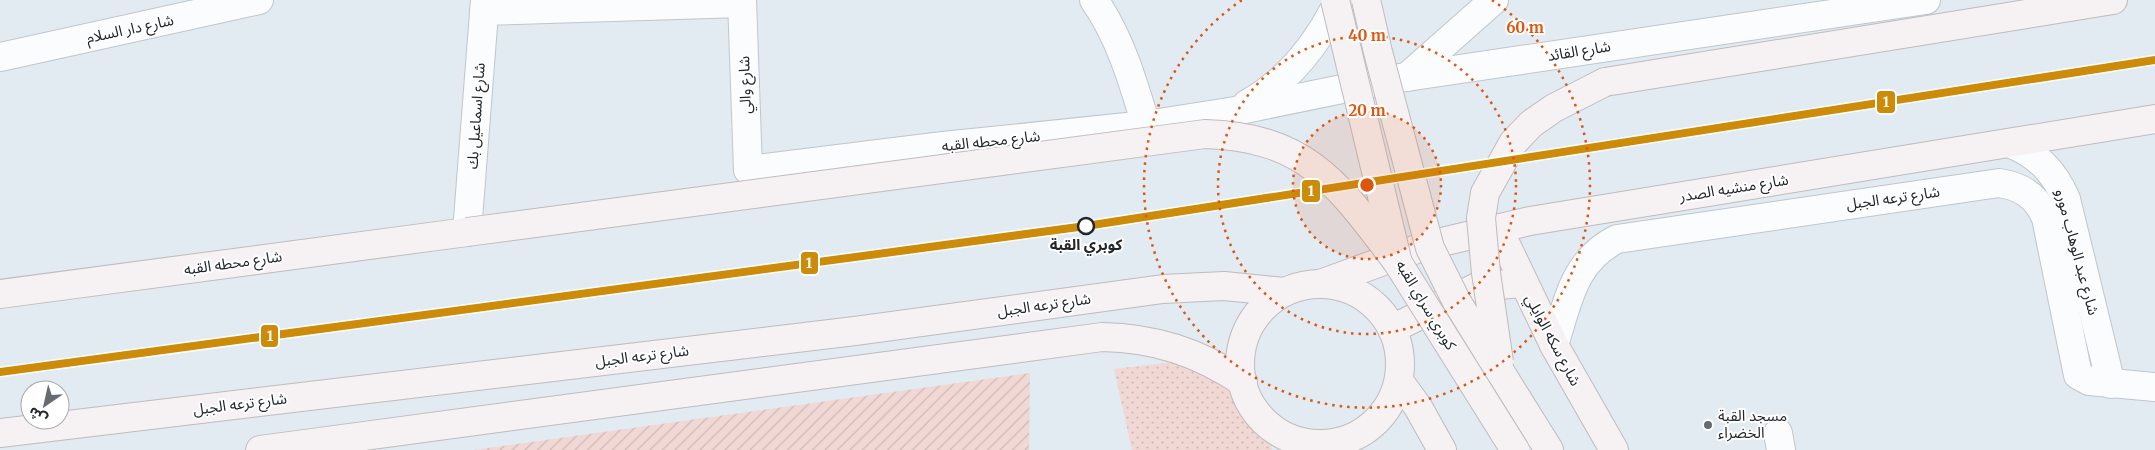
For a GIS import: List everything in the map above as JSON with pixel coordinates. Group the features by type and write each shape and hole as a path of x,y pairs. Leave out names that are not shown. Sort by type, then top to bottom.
{"main road":[{"name":"كوبري سراي القبه","path":"1366,0 1430,248 1457,302 1549,450"},
{"path":"1501,373 1486,273 1481,218 1485,193 1513,143 1531,124 1554,108 1605,82 2113,0"},
{"name":"كوبري سراي القبه","path":"1335,2 1398,263 1516,450"},
{"name":"شارع منشيه الصدر","path":"1320,284 1426,246 1498,228 2155,119"},
{"name":"شارع محطه القبه","path":"0,294 1205,134 1234,135 1263,141 1290,152 1315,167 1338,186 1398,263"},
{"name":"شارع سكه الوايلي","path":"1498,228 1525,288 1554,345 1614,450"},
{"path":"1392,328 1479,286 1502,283 1525,288"},
{"path":"1320,284 1338,286 1354,291 1370,301 1382,314 1392,328 1398,345 1399,381 1393,398 1384,413 1371,426 1356,435 1339,441 1321,444 1292,443 1258,414 1249,399 1242,382 1241,355 1248,329 1257,314 1270,302 1285,292 1302,286 1320,284"},
{"name":"شارع ترعه الجبل","path":"0,433 855,331 1186,287 1224,286 1285,292"},
{"path":"855,331 860,368"},
{"path":"260,450 1080,339 1123,338 1144,340 1186,351 1206,359 1242,382"},
{"path":"1399,381 1418,407 1442,450"},
{"path":"1497,422 1507,450"}],"street":[{"name":"شارع دار السلام","path":"0,57 259,0"},
{"path":"1094,0 1127,62 1146,125"},
{"path":"1335,2 1350,40 1360,55 1397,79 1494,0"},
{"name":"شارع القائد","path":"1235,111 1397,79 1889,2 1926,0"},
{"path":"484,6 742,1"},
{"name":"شارع والي","path":"742,1 748,170"},
{"path":"1235,111 1276,84 1295,68 1325,28 1335,2"},
{"name":"شارع اسماعيل بك","path":"467,232 484,6"},
{"name":"شارع محطه القبه","path":"748,170 943,146 1146,125 1235,111"},
{"name":"شارع عبد الوهاب مورو","path":"2009,143 2028,151 2044,164 2053,174 2066,198 2111,384"},
{"name":"شارع ترعه الجبل","path":"1554,345 1577,277 1595,253 1617,239 1999,183 2019,188 2028,193 2036,200 2046,218 2078,374 2089,381 2155,387"}],"shaded area":[{"path":"1209,358 1265,415 1272,450 1132,450 1114,369"},
{"path":"1030,373 1029,450 474,450"}],"transit line":[{"name":"1","path":"0,372 1086,226 2155,60"}],"place":[{"name":"كوبري القبة","path":"1086,226"},
{"name":"مسجد القبة الخضراء","path":"1708,425"}]}
